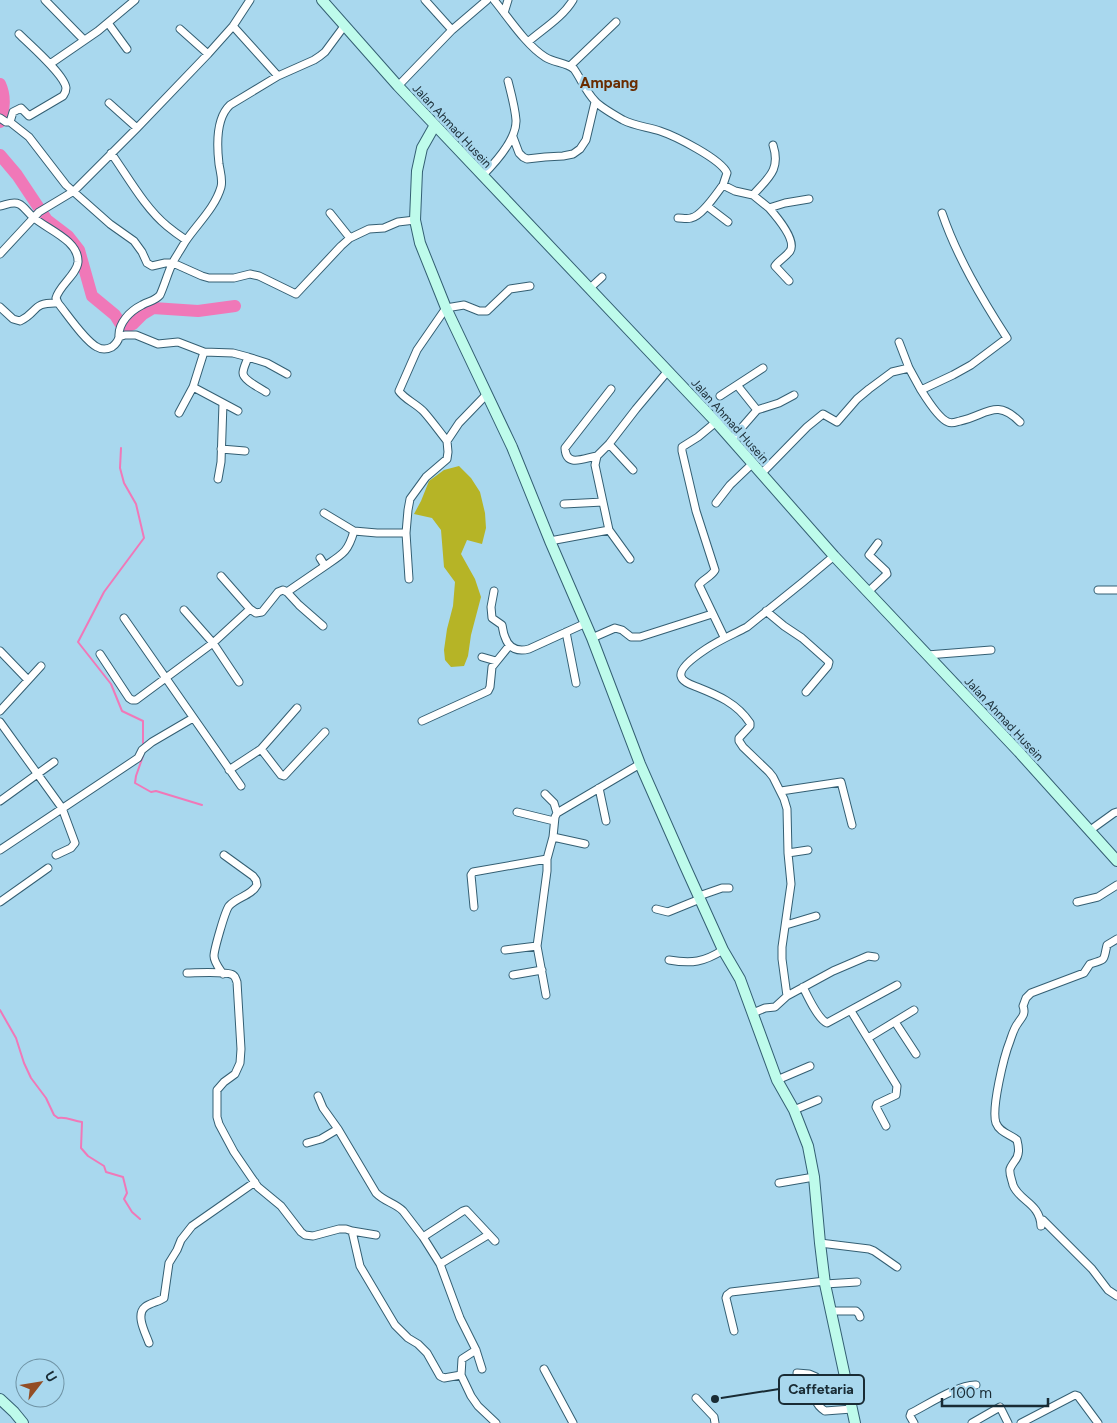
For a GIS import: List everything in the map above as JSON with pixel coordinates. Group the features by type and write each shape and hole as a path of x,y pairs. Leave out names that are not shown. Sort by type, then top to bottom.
{"street":[{"path":"44,0 84,40"},
{"path":"50,64 108,23 135,0"},
{"path":"0,254 39,213 74,190 137,128 233,26 250,0"},
{"name":"Jalan Ahmad Husein","path":"322,0 434,125 716,422 834,556 1012,745 1117,861"},
{"path":"425,0 452,30"},
{"path":"398,86 452,30 487,0"},
{"path":"494,0 528,42 544,57 570,66 595,102 623,120 671,135 723,166 727,173 723,185 707,206 691,218 678,218"},
{"path":"504,13 508,0"},
{"path":"528,42 560,16 573,0"},
{"path":"570,66 616,22"},
{"path":"108,23 127,49"},
{"path":"0,206 16,202 39,213 73,247 78,262 76,268 56,298 58,303 96,347 108,349 115,345 124,320 143,304 157,298 186,240 200,224 217,198 222,184 218,149 222,114 230,105 278,76 320,56 345,25"},
{"path":"233,26 278,76"},
{"path":"180,29 208,54"},
{"path":"20,34 50,64 66,88 64,96 29,116 21,108 13,112 6,120 29,137 66,185 74,190 110,224 134,241 142,252 147,264 152,266 173,263 209,278 234,278 247,274 256,275 296,294 350,238 369,229 380,229 398,222 415,220"},
{"path":"482,176 513,137 516,120 508,80"},
{"path":"513,137 519,153 527,159 573,154 580,149 586,140 595,102"},
{"path":"109,103 137,128"},
{"path":"434,125 422,148 417,171 415,220 420,243 446,308 512,447 586,623 640,764 723,950 740,979 777,1080 794,1110 808,1146 814,1178 825,1283 855,1423"},
{"path":"753,195 772,173 775,165 772,145"},
{"path":"111,153 156,216 186,240"},
{"path":"723,185 735,191 753,195 769,208 782,224 788,235 791,248 790,252 775,266 789,281"},
{"path":"769,208 785,202 809,199"},
{"path":"707,206 728,222"},
{"path":"330,213 350,238"},
{"path":"921,390 971,365 1007,338 986,304 956,248 942,213"},
{"path":"590,289 602,278"},
{"path":"409,579 406,533 410,499 426,478 447,459 448,452 447,441 424,412 399,391 418,350 446,308 459,305 480,311 488,311 510,288 530,286"},
{"path":"0,307 13,319 20,321 24,320 40,305 58,303"},
{"path":"119,334 136,335 158,344 178,342 204,352 233,353 267,363 287,374"},
{"path":"899,342 909,368 921,390 940,415 948,422 965,420 999,409 1010,413 1020,422"},
{"path":"179,413 193,387 204,352"},
{"path":"248,357 243,376 266,392"},
{"path":"720,396 763,368"},
{"path":"760,474 818,417 823,414 837,422 869,388 892,372 909,368"},
{"path":"630,559 609,530 595,465 597,456 609,444 667,372"},
{"path":"737,385 757,410"},
{"path":"193,387 238,411"},
{"path":"597,456 574,461 569,460 564,448 611,389"},
{"path":"447,441 459,423 487,394"},
{"path":"731,440 757,410 779,403 794,395"},
{"path":"218,479 222,403"},
{"path":"716,422 682,447 682,451 696,511 715,570 700,585 724,637"},
{"path":"609,444 633,470"},
{"path":"221,449 245,452"},
{"path":"716,503 730,485 752,464"},
{"path":"564,504 603,502"},
{"path":"324,513 354,531 406,533"},
{"path":"550,541 609,530"},
{"path":"287,592 343,554 351,542 354,531"},
{"path":"868,592 886,574 886,571 869,555 878,543"},
{"path":"787,996 782,947 791,884 787,809 781,791 769,772 742,748 738,741 750,726 746,716 723,698 688,683 681,677 682,670 689,662 724,637 738,632 747,626 834,556"},
{"path":"320,558 326,566"},
{"path":"221,576 250,609 256,613 262,612 280,590 287,592 323,626"},
{"path":"1098,590 1117,590"},
{"path":"494,591 491,613 494,621 503,626 504,637 509,646 515,649 522,651 529,649 586,623"},
{"path":"100,654 132,700 136,700 213,643 250,609"},
{"path":"184,610 213,643 239,682"},
{"path":"766,611 802,638 829,662 828,666 806,692"},
{"path":"592,638 619,628 635,638 712,614"},
{"path":"124,618 241,786"},
{"path":"566,632 576,683"},
{"path":"422,721 488,691 492,667 509,646"},
{"path":"926,655 991,650"},
{"path":"0,651 28,680"},
{"path":"482,657 496,661"},
{"path":"0,711 41,666"},
{"path":"229,770 261,749 297,708"},
{"path":"0,850 138,758 142,750 152,742 193,718"},
{"path":"0,722 62,808 75,843 71,848 56,855"},
{"path":"261,749 281,775 284,776 325,732"},
{"path":"1,798 54,762"},
{"path":"517,812 555,817 640,764"},
{"path":"781,791 841,782 852,825"},
{"path":"599,788 606,821"},
{"path":"545,794 554,803 555,817 553,837 546,859 547,871 537,946 546,995"},
{"path":"1089,830 1117,812"},
{"path":"553,837 585,844"},
{"path":"788,853 808,850"},
{"path":"223,974 214,954 226,912 230,905 252,892 257,885 253,876 224,855"},
{"path":"474,908 471,875 473,872 546,859"},
{"path":"0,902 48,868"},
{"path":"1076,902 1098,897 1117,885"},
{"path":"656,910 668,912 722,888 729,888"},
{"path":"786,924 816,916"},
{"path":"1117,939 1107,945 1106,956 1103,960 1090,964 1084,973 1031,993 1026,998 1023,1006 1023,1018 1018,1022 1009,1042 1000,1072 995,1112 996,1123 999,1128 1015,1138 1018,1145 1018,1157 1009,1171 1014,1187 1036,1210 1041,1224 1043,1220 1049,1225 1092,1269 1108,1290 1117,1296"},
{"path":"505,950 537,946"},
{"path":"669,960 697,962 723,950"},
{"path":"753,1013 775,1007 787,996 833,971 868,956 875,957"},
{"path":"513,975 542,970"},
{"path":"187,973 233,975 238,982 240,1063 235,1074 217,1090 216,1117 234,1152 258,1187 281,1206 305,1235 313,1236 346,1228 352,1231 376,1235"},
{"path":"803,987 819,1017 824,1022 830,1022 897,985"},
{"path":"868,1038 914,1010"},
{"path":"851,1011 897,1086 896,1095 881,1102 876,1107 886,1126"},
{"path":"895,1022 916,1054"},
{"path":"777,1080 810,1066"},
{"path":"318,1096 376,1193 383,1200 403,1210 440,1264 482,1369"},
{"path":"794,1110 818,1100"},
{"path":"307,1143 321,1139 338,1129"},
{"path":"779,1183 814,1178"},
{"path":"149,1343 141,1314 144,1308 164,1298 169,1263 181,1240 192,1226 255,1182"},
{"path":"423,1237 464,1210 495,1241"},
{"path":"352,1231 360,1266 395,1324 408,1338 427,1353 442,1378 461,1375"},
{"path":"440,1264 488,1235"},
{"path":"820,1244 869,1249 897,1267"},
{"path":"734,1331 726,1298 731,1292 825,1283 858,1282"},
{"path":"830,1311 856,1311 860,1317"},
{"path":"476,1350 462,1359 461,1375 478,1406 496,1423"},
{"path":"544,1369 573,1423"},
{"path":"797,1373 816,1377 815,1400 818,1406 825,1411 852,1409"},
{"path":"914,1423 910,1416 911,1413 957,1390 976,1385"},
{"path":"1022,1423 1075,1396 1078,1396 1098,1423"},
{"path":"696,1398 714,1417 715,1423"},
{"path":"0,1400 14,1412 22,1423"},
{"path":"972,1423 1000,1408 1008,1423"}],"shaded area":[{"path":"459,466 471,478 480,492 486,528 482,544 467,540 461,554 475,579 481,597 464,666 451,667 445,660 444,650 453,606 455,582 444,567 441,530 432,518 414,514 429,481 444,470"}],"waterway":[{"path":"0,84 4,103 0,122"},
{"path":"0,155 17,175 47,220 68,236 79,250 92,296 126,327 133,324 143,314 153,308 198,311 235,306"},
{"path":"121,448 120,468 124,483 136,504 144,538 104,592 78,642 111,684 122,711 143,721 143,743"},
{"path":"143,756 135,783 151,792 156,791 202,805"},
{"path":"0,1010 16,1038 31,1078 46,1098 54,1115 58,1118 82,1122 81,1148 88,1156 104,1166 106,1172 123,1177 127,1193 124,1199 132,1212 140,1219"}],"place":[{"name":"Caffetaria","path":"715,1399"}],"district":[{"name":"Ampang","path":"609,83"}]}
